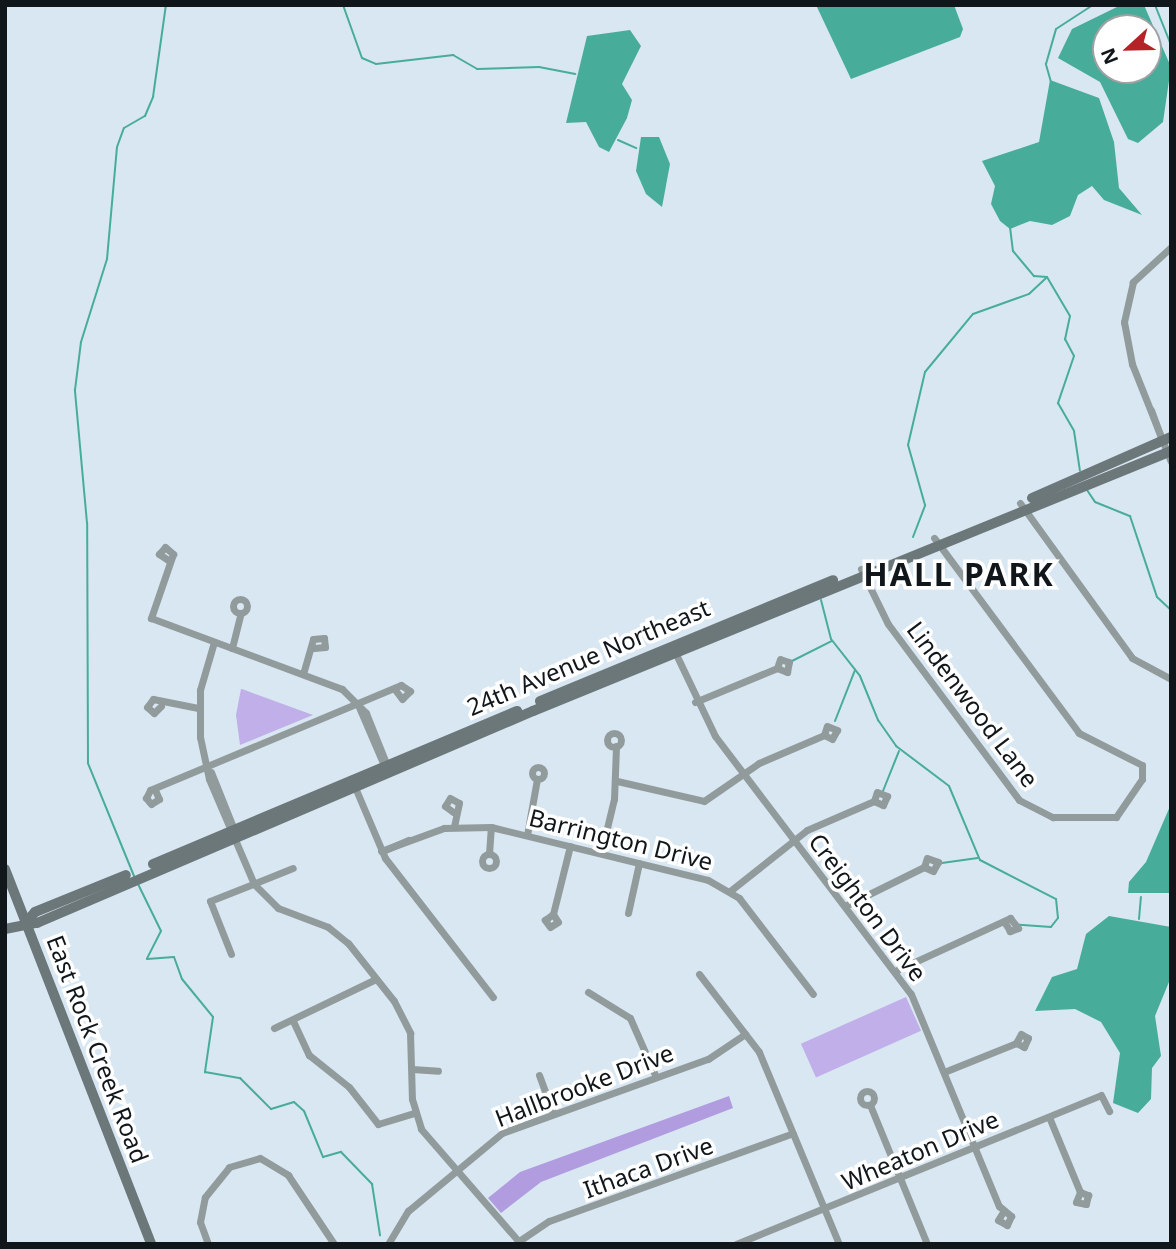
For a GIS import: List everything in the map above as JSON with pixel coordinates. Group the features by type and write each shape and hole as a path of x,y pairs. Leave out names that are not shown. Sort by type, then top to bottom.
{"street":[{"path":"1169,455 1160,422 1149,409 1128,349 1125,305 1138,275 1171,247"},
{"name":"24th Avenue Northeast","path":"146,870 236,840 675,655 1166,439"},
{"name":"24th Avenue Northeast","path":"1021,505 1169,455"},
{"path":"1021,505 1132,658 1171,679"},
{"name":"Lindenwood Lane","path":"862,571 888,624 1019,800 1059,818 1110,820 1124,807 1144,775 1142,765 1079,733 936,540"},
{"path":"168,560 151,618 342,689 357,703 389,775"},
{"name":"24th Avenue Northeast","path":"5,929 26,922 35,912 132,876 232,828 671,643 862,571"},
{"path":"232,648 241,613"},
{"path":"214,642 198,708 207,767 254,884 278,908 338,935 376,979 408,1024 415,1113 456,1171 520,1243"},
{"name":"Creighton Drive","path":"671,643 695,702 743,774 895,971 944,1072 1003,1212"},
{"path":"303,674 314,648"},
{"path":"695,702 777,668"},
{"path":"155,790 357,703 396,691"},
{"path":"161,706 198,708"},
{"path":"617,781 704,801 743,774 824,735"},
{"path":"601,853 617,781 616,746"},
{"path":"351,778 381,851 493,997"},
{"path":"527,835 537,779"},
{"path":"730,891 793,840 874,801"},
{"path":"453,812 454,826"},
{"name":"Barrington Drive","path":"381,851 412,837 454,826 491,827 639,863 730,891 813,994"},
{"path":"489,854 491,827"},
{"path":"553,914 570,846"},
{"path":"628,913 639,863"},
{"path":"845,906 924,867"},
{"path":"231,954 210,901 293,868"},
{"name":"East Rock Creek Road","path":"5,869 151,1244"},
{"path":"895,971 1005,923"},
{"path":"699,974 745,1034 793,1133 839,1244"},
{"path":"274,1028 376,979"},
{"path":"588,992 630,1018 656,1077"},
{"path":"293,1021 309,1055 349,1087 378,1124 415,1113"},
{"name":"Hallbrooke Drive","path":"388,1244 408,1211 502,1133 716,1055 745,1034"},
{"path":"944,1072 1016,1042"},
{"path":"412,1069 438,1071"},
{"path":"539,1075 553,1113"},
{"name":"Wheaton Drive","path":"736,1244 825,1210 1101,1095 1109,1111"},
{"path":"870,1105 927,1244"},
{"path":"1049,1117 1080,1192"},
{"name":"Ithaca Drive","path":"520,1243 549,1221 793,1133"},
{"path":"246,1148 247,1159"},
{"path":"208,1244 200,1223 205,1197 229,1167 247,1159 267,1159 288,1174 334,1244"}],"shaded area":[{"path":"816,5 954,5 963,29 960,37 851,79"},
{"path":"1121,5 1144,5 1148,14 1103,14"},
{"path":"1092,19 1092,77 1058,58 1072,29"},
{"path":"630,30 641,46 622,84 632,100 627,118 609,152 599,147 586,122 566,123 587,36"},
{"path":"1162,46 1171,67 1163,122 1138,143 1128,139 1101,84 1162,84"},
{"path":"1050,80 1099,98 1114,142 1119,188 1142,215 1104,200 1092,186 1078,195 1070,216 1052,225 1030,221 1010,229 1000,221 991,204 995,186 982,161 1039,142"},
{"path":"641,137 659,137 670,164 662,207 646,194 636,171"},
{"path":"241,689 313,715 240,745 236,715"},
{"path":"1171,804 1171,893 1128,893 1129,882 1146,862"},
{"path":"1109,916 1171,927 1171,977 1155,1016 1161,1056 1152,1068 1151,1099 1138,1113 1113,1103 1120,1053 1101,1022 1075,1009 1035,1011 1052,977 1077,969 1086,934"},
{"path":"906,997 921,1031 816,1078 801,1044"},
{"path":"729,1096 733,1108 541,1182 501,1213 488,1198 520,1172"}],"waterway":[{"path":"134,876 88,763 87,523 75,390 81,342 107,259 117,147 124,128 145,116 153,97 166,5"},
{"path":"343,5 362,58 376,64 453,55 477,69 539,67 575,74"},
{"path":"1051,82 1046,64 1056,29 1093,5"},
{"path":"1155,5 1171,45"},
{"path":"618,140 636,148"},
{"path":"1010,227 1013,251 1034,276 1047,277 1070,316 1065,339 1074,356 1058,403 1074,431 1080,471"},
{"path":"913,537 925,505 908,445 925,372 973,314 1029,294 1046,278"},
{"path":"1087,490 1095,502 1130,516 1157,597 1171,610"},
{"path":"821,600 831,639 860,676 878,720 896,746 949,786 980,860 1056,899 1058,918 1051,927 1019,925"},
{"path":"790,662 832,641"},
{"path":"835,721 855,670"},
{"path":"883,791 899,751"},
{"path":"942,863 978,858"},
{"path":"138,884 161,931 147,959 174,957 182,979 213,1017 205,1072 240,1078 271,1109 294,1102 304,1111 323,1157 341,1152 372,1184 380,1235"},
{"path":"1139,919 1141,897"}],"district":[{"name":"HALL PARK","path":"959,574"}]}
